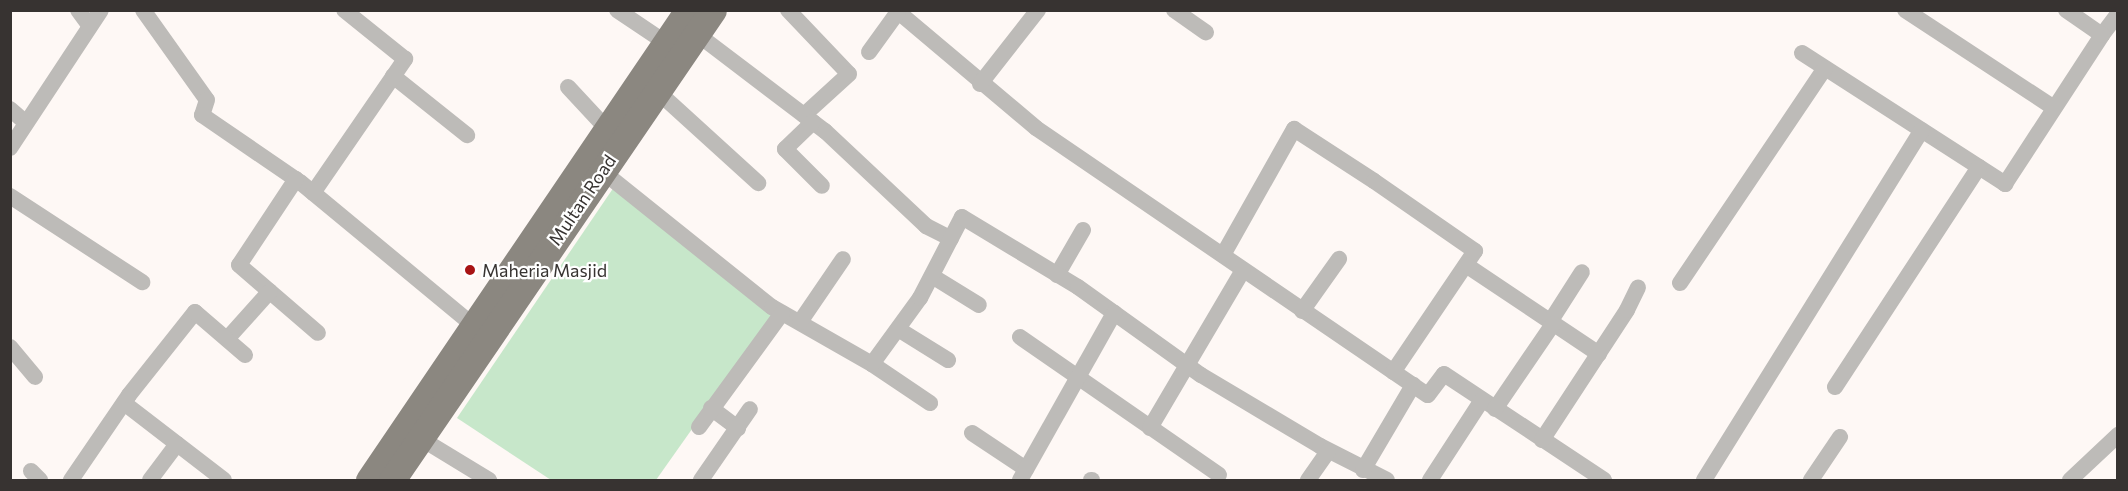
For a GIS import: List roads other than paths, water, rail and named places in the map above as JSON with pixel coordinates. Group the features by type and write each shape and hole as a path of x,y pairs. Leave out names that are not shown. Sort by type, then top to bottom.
{"main road":[{"name":"Multan Road","path":"369,480 666,43 692,22 713,10"},
{"name":"Multan Road","path":"392,480 657,91 692,22"}],"street":[{"path":"78,10 89,26"},
{"path":"10,148 101,10"},
{"path":"143,10 207,100 202,115 296,179 474,326"},
{"path":"313,193 405,59 344,10"},
{"path":"617,10 666,43"},
{"path":"788,10 849,74 809,118 785,149 822,186"},
{"path":"980,84 1038,10"},
{"path":"1174,10 1206,32"},
{"path":"1905,10 2054,108"},
{"path":"2066,10 2102,35"},
{"path":"869,52 897,11 980,84 1036,128 1393,372 1428,395 1444,374 1604,480"},
{"path":"1802,53 2005,184 2118,14"},
{"path":"692,22 809,118 926,226 951,239"},
{"path":"1680,283 1825,68"},
{"path":"393,76 467,135"},
{"path":"568,87 607,129"},
{"path":"657,91 758,183"},
{"path":"10,109 26,123"},
{"path":"1223,255 1294,129 1475,250 1393,372"},
{"path":"1704,480 1922,130"},
{"path":"1835,387 1979,167"},
{"path":"602,171 731,276 782,312 872,364 930,403"},
{"path":"296,179 239,265 318,333"},
{"path":"10,196 142,282"},
{"path":"872,364 933,276 962,217 1057,274 1187,366 1328,451 1387,480"},
{"path":"1057,274 1083,230"},
{"path":"800,322 843,258"},
{"path":"1302,311 1339,259"},
{"path":"1466,265 1599,354"},
{"path":"1150,428 1243,270"},
{"path":"1430,480 1551,323 1582,272"},
{"path":"933,276 979,305"},
{"path":"1542,440 1599,354 1638,287"},
{"path":"227,339 270,291"},
{"path":"71,480 124,403 195,312 245,355"},
{"path":"699,427 782,312"},
{"path":"972,433 1023,475 1114,314"},
{"path":"898,329 948,360"},
{"path":"1020,337 1219,475"},
{"path":"10,347 35,377"},
{"path":"1363,470 1413,385"},
{"path":"124,403 224,480"},
{"path":"711,408 738,428"},
{"path":"701,480 750,409"},
{"path":"2070,480 2118,435"},
{"path":"1811,480 1840,437"},
{"path":"420,438 489,480"},
{"path":"150,480 177,444"},
{"path":"1308,480 1328,451"}],"place":[{"name":"Maheria Masjid","path":"470,270"}]}
